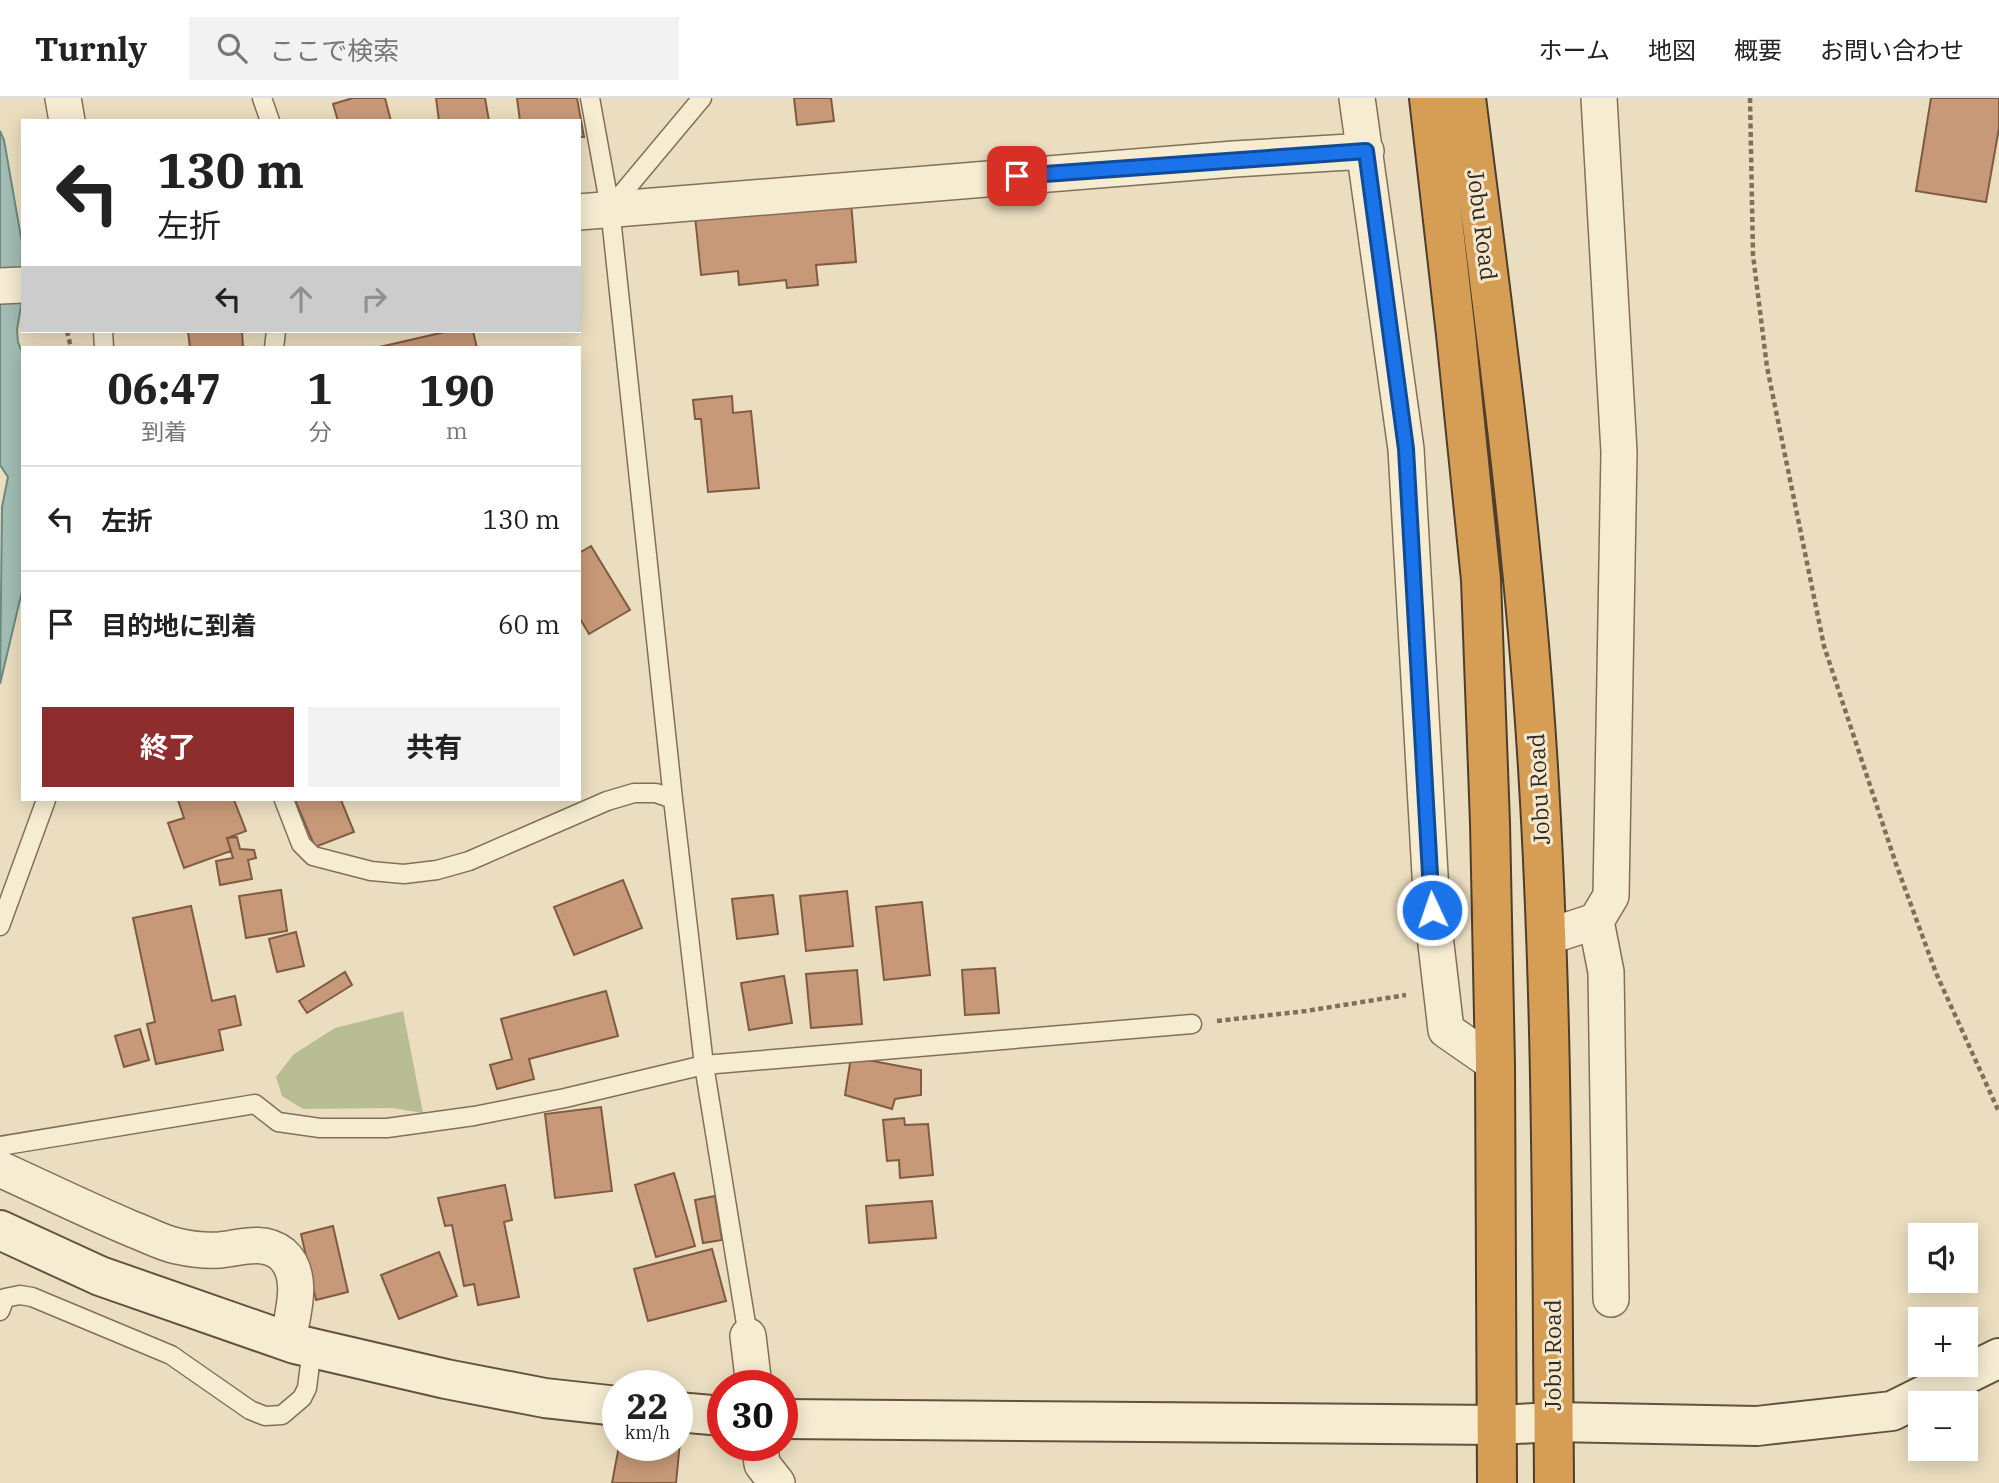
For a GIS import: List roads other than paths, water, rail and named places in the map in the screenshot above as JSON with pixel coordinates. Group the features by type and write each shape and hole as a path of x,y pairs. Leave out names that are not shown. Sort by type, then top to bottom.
{"highway":[{"name":"Jobu Road","path":"1429,98 1481,580 1495,1064 1497,1483"},
{"name":"Jobu Road","path":"1466,98 1510,447 1533,695 1547,937 1554,1483"}],"street":[{"path":"63,98 67,119"},
{"path":"1357,98 1406,449 1432,910 1446,1030 1495,1064"},
{"path":"1547,937 1596,921 1611,896 1619,452 1599,98"},
{"path":"595,210 1366,151"},
{"path":"0,286 21,285"},
{"path":"1596,921 1606,972 1611,1298"},
{"path":"0,1169 97,1214 175,1246 219,1250 245,1245 266,1247 282,1254 296,1281 300,1344"},
{"path":"0,1230 100,1276 300,1344 446,1379 545,1398 602,1404"},
{"path":"748,1336 752,1370"},
{"path":"798,1419 1498,1425 1553,1422 1758,1426 1892,1411 1999,1358"},
{"path":"762,1461 777,1483"}],"lane":[{"path":"262,98 269,119"},
{"path":"590,98 595,210 673,799 704,1065 748,1336"},
{"path":"595,210 702,98"},
{"path":"284,801 302,844 313,856 371,870 404,874 437,870 469,861 607,801 634,793 656,793 673,799"},
{"path":"0,926 46,801"},
{"path":"0,1146 255,1104 278,1122 320,1128 387,1128 474,1116 565,1098 704,1065 1192,1024"},
{"path":"0,1311 5,1298 20,1295 32,1297 171,1355 250,1409 265,1416 282,1415 302,1398 307,1388 300,1344"}],"water":[{"path":"0,131 4,140 21,237 21,306 17,330 21,350 21,595 0,684 2,507 8,477 0,465"}]}
